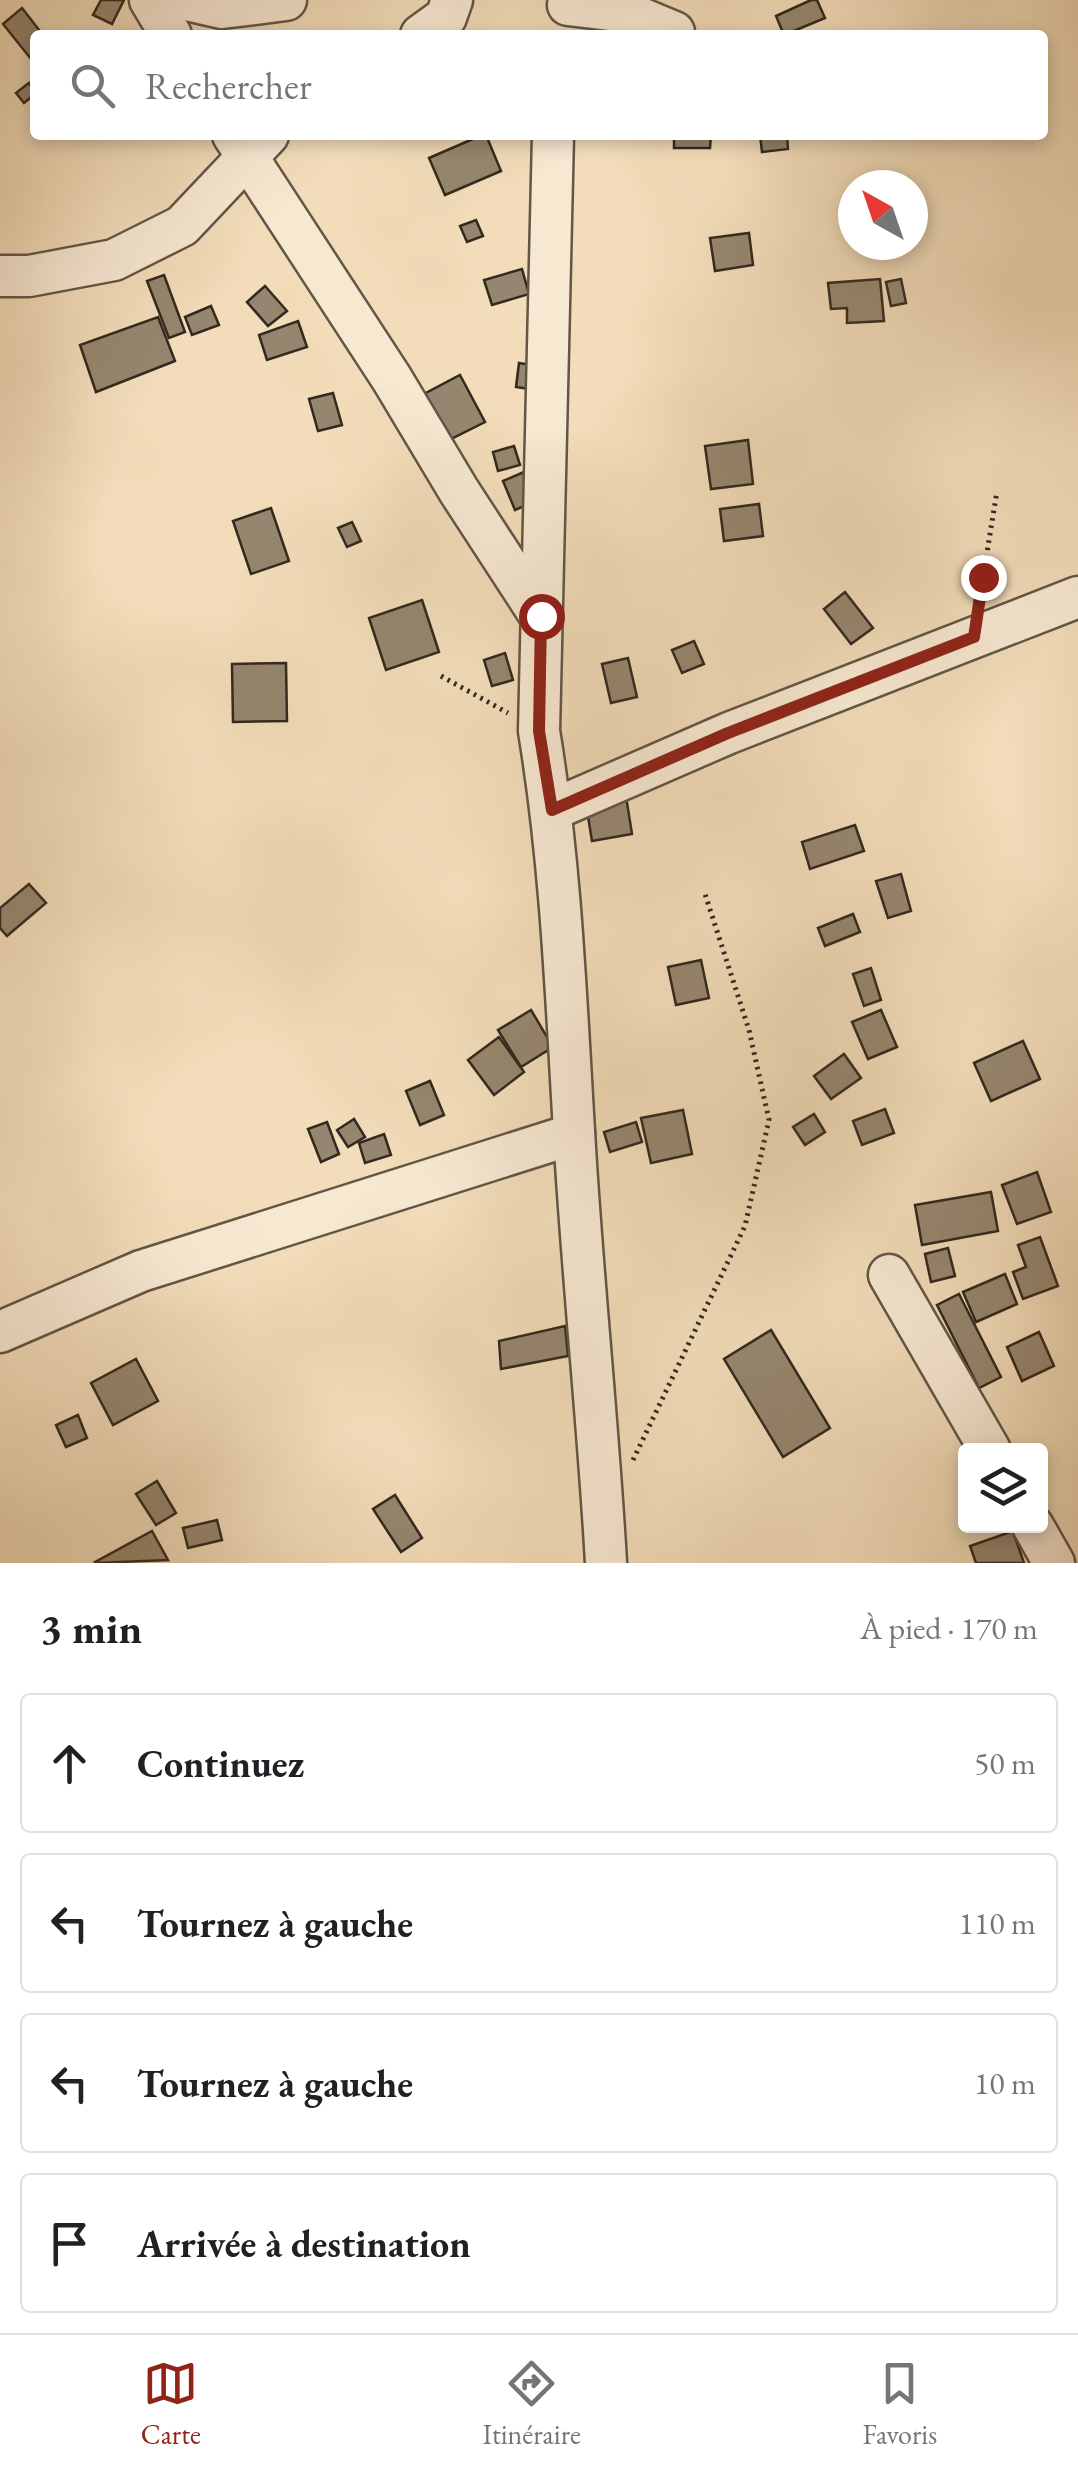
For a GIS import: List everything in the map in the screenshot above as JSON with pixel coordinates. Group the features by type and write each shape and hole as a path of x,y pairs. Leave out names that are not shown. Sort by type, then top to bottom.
{"street":[{"path":"150,0 168,30"},
{"path":"187,0 222,8 286,0"},
{"path":"428,30 446,17 452,0"},
{"path":"566,13 626,12 669,30"},
{"path":"553,140 539,731 552,810 564,948 606,1563"},
{"path":"0,276 29,276 114,260 182,226 249,143 458,492 541,616"},
{"path":"552,810 728,733 1078,596"},
{"path":"0,1332 141,1271 574,1134"},
{"path":"889,1274 986,1443"},
{"path":"1037,1533 1054,1563"}],"path":[{"path":"974,637 997,491"},
{"path":"441,676 539,731"},
{"path":"628,1472 745,1226 769,1120 750,1030 705,894"}],"building":[{"path":"101,0 124,0 112,24 93,15"},
{"path":"817,0 825,18 796,30 782,30 776,16"},
{"path":"22,8 39,30 30,30 30,58 3,24"},
{"path":"29,83 30,98 24,103 16,93"},
{"path":"470,140 488,140 501,171 445,195 429,158"},
{"path":"674,140 711,140 710,148 674,148"},
{"path":"761,140 787,140 788,149 762,152"},
{"path":"476,220 483,236 467,242 460,226"},
{"path":"749,233 753,265 715,271 710,238"},
{"path":"522,269 529,294 492,305 484,280"},
{"path":"164,275 185,332 169,338 147,281"},
{"path":"880,279 884,321 847,323 847,308 831,309 828,283"},
{"path":"901,279 906,303 891,306 886,282"},
{"path":"265,286 287,311 268,326 247,302"},
{"path":"211,306 219,325 192,335 185,317"},
{"path":"158,317 175,361 96,392 80,345"},
{"path":"298,321 307,347 267,360 259,335"},
{"path":"519,363 545,367 542,391 516,387"},
{"path":"460,375 485,422 447,441 422,395"},
{"path":"333,393 342,425 318,431 309,399"},
{"path":"748,440 753,484 711,489 705,446"},
{"path":"514,446 520,465 498,471 493,452"},
{"path":"524,472 536,501 515,510 503,481"},
{"path":"759,504 763,536 724,541 720,509"},
{"path":"271,508 289,561 251,574 233,521"},
{"path":"352,522 361,541 347,547 338,528"},
{"path":"845,592 873,628 851,644 824,609"},
{"path":"422,600 439,652 386,670 369,618"},
{"path":"694,641 704,664 682,673 672,650"},
{"path":"505,653 513,680 492,686 484,660"},
{"path":"628,658 637,697 611,703 602,664"},
{"path":"286,663 287,721 233,722 232,664"},
{"path":"625,790 632,834 592,841 585,798"},
{"path":"855,825 864,851 810,869 802,842"},
{"path":"901,874 911,911 888,918 876,881"},
{"path":"29,884 46,903 7,936 0,928 0,908"},
{"path":"853,914 860,932 825,946 818,928"},
{"path":"701,960 709,998 676,1005 668,967"},
{"path":"871,968 881,1000 864,1006 853,974"},
{"path":"531,1010 553,1047 521,1067 498,1030"},
{"path":"881,1010 897,1047 868,1059 852,1022"},
{"path":"499,1037 524,1072 494,1095 468,1060"},
{"path":"1023,1041 1040,1079 991,1101 974,1063"},
{"path":"844,1054 861,1078 831,1099 814,1076"},
{"path":"430,1081 444,1115 420,1125 406,1091"},
{"path":"885,1109 894,1133 862,1145 853,1121"},
{"path":"683,1110 692,1154 651,1163 641,1118"},
{"path":"814,1114 825,1132 805,1145 793,1127"},
{"path":"354,1119 365,1137 348,1147 337,1130"},
{"path":"327,1122 339,1154 321,1162 308,1129"},
{"path":"636,1122 642,1142 610,1152 604,1132"},
{"path":"384,1134 391,1155 365,1163 359,1143"},
{"path":"1037,1172 1051,1212 1017,1224 1002,1185"},
{"path":"991,1192 998,1231 922,1245 915,1205"},
{"path":"1040,1237 1058,1286 1023,1299 1013,1272 1026,1267 1018,1245"},
{"path":"948,1248 955,1276 931,1282 925,1254"},
{"path":"1005,1274 1017,1304 976,1322 963,1292"},
{"path":"959,1294 1001,1377 979,1388 937,1305"},
{"path":"565,1326 568,1356 501,1369 499,1341"},
{"path":"771,1330 830,1428 783,1457 724,1359"},
{"path":"1039,1332 1054,1366 1022,1381 1007,1347"},
{"path":"136,1359 158,1401 113,1425 91,1383"},
{"path":"78,1415 87,1438 66,1447 56,1425"},
{"path":"157,1481 176,1513 156,1525 136,1494"},
{"path":"395,1495 422,1538 401,1552 373,1509"},
{"path":"217,1520 222,1540 188,1548 183,1528"},
{"path":"152,1531 168,1560 95,1562"},
{"path":"1014,1533 1024,1563 976,1563 970,1546"}],"route":[{"path":"541,616 539,731 552,810 728,733 974,637 983,577"}]}
